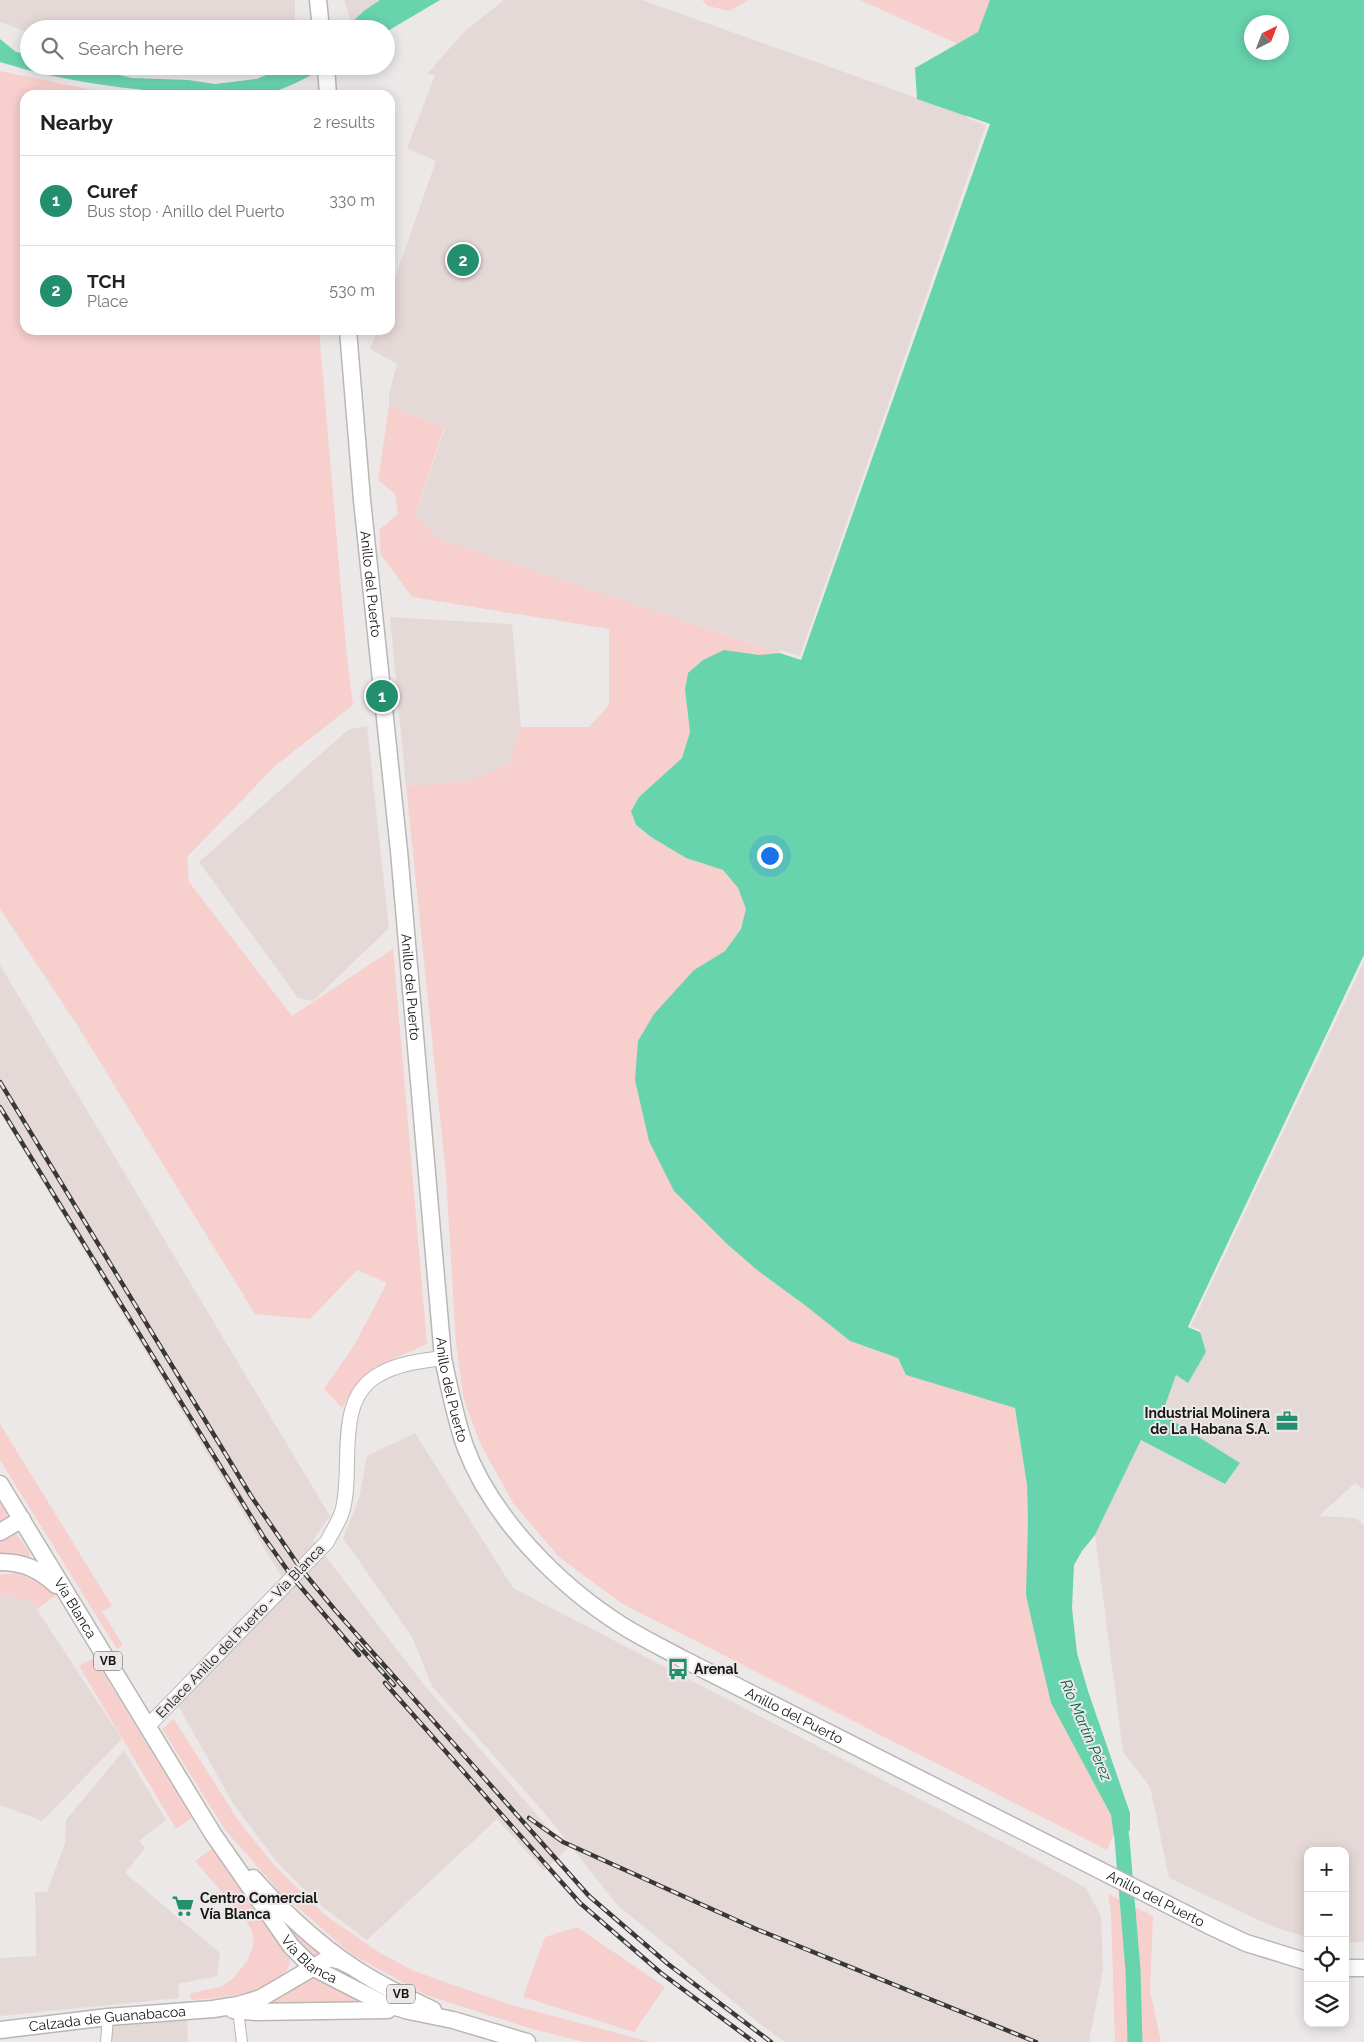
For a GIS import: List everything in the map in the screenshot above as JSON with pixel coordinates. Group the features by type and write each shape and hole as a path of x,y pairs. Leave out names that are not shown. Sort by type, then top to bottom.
{"main road":[{"path":"318,0 320,20"},
{"path":"327,75 328,90"},
{"name":"Anillo del Puerto","path":"348,335 362,500 400,860 443,1358 452,1400 466,1446 479,1476 497,1504 536,1554 579,1594 623,1626 683,1659 1246,1943 1304,1961"},
{"name":"Enlace Anillo del Puerto - Vía Blanca","path":"148,1726 326,1542 342,1512 346,1485 347,1448 353,1406 361,1390 379,1374 401,1365 443,1358"},
{"name":"Vía Blanca","path":"0,1484 231,1862 291,1946 312,1968 370,1998 409,2011 453,2020 527,2042"},
{"path":"0,1532 22,1519"},
{"path":"0,1562 14,1562 39,1570 68,1596"},
{"name":"Vía Blanca","path":"198,1808 222,1842 265,1892 312,1937 351,1966 390,1989 453,2020"},
{"path":"288,1983 295,1963 291,1946"},
{"name":"Calzada de Guanabacoa","path":"213,2009 261,1998 328,1958 341,1960 351,1966"},
{"path":"1349,1968 1364,1968"},
{"name":"Calzada de Guanabacoa","path":"0,2030 108,2017 213,2009 285,2012 369,2009 409,2011"}],"street":[{"path":"238,2010 242,2042"},
{"path":"106,2042 108,2017"}],"shaded area":[{"path":"0,0 295,0 295,20 20,20 20,30 0,22"},
{"path":"344,0 380,0 352,20 351,20"},
{"path":"504,0 642,0 990,124 801,660 437,538 415,517 445,427 389,407 389,394 397,364 370,349 375,335 395,335 395,278 436,161 407,148 435,75 427,74 465,31"},
{"path":"702,0 748,0 730,11 708,6"},
{"path":"860,0 990,0 979,32 958,44"},
{"path":"0,71 93,90 20,90 20,335 319,335 346,648 353,705 275,766 187,857 189,882 292,1016 393,949 427,1344 377,1366 356,1384 342,1408 324,1389 355,1344 387,1283 357,1270 310,1319 255,1314 79,1028 0,909"},
{"path":"389,407 444,427 415,516 437,538 780,653 759,656 724,650 685,690 690,732 682,758 639,797 631,811 636,826 651,837 686,858 723,870 738,888 747,909 741,929 725,951 694,970 674,1191 726,1243 757,1270 850,1341 898,1358 907,1375 1015,1408 1027,1485 1028,1521 1045,1675 1051,1703 1111,1815 1115,1831 1107,1850 621,1603 559,1557 513,1503 481,1445 464,1400 456,1344 446,1175 406,786 472,781 510,763 521,727 589,727 609,705 609,629 412,597 381,555 379,530 398,514 395,494 378,480"},
{"path":"390,617 512,624 521,727 510,763 472,781 406,786"},
{"path":"367,726 389,928 313,1001 298,998 199,862 349,729"},
{"path":"1364,955 1364,1490 1355,1483 1319,1516 1355,1518 1364,1525 1364,1942 1349,1942 1349,1847 1304,1847 1304,1936 1276,1928 1169,1878 1150,1787 1123,1752 1095,1535 1141,1440 1225,1484 1240,1463 1161,1414 1176,1375 1188,1383 1188,1327"},
{"path":"0,965 330,1516 313,1540 425,1686 567,1849 544,1871 497,1819 367,1940 319,1904 276,1861 234,1805 176,1702 289,1589 0,1112"},
{"path":"0,1424 112,1606 102,1611 123,1645 117,1649 0,1460"},
{"path":"415,1433 513,1588 1029,1856 1086,1888 1101,1916 1103,1969 1089,2042 785,2042 761,2025 618,1906 547,1816 432,1686 412,1637 343,1538 359,1499 367,1456"},
{"path":"0,1502 9,1518 0,1527"},
{"path":"15,1532 30,1553 29,1559 0,1557 0,1539"},
{"path":"14,1573 36,1581 56,1595 37,1609 32,1602 6,1594 0,1595 0,1575"},
{"path":"6,1594 32,1602 122,1739 42,1821 0,1805 0,1595"},
{"path":"94,1658 192,1818 176,1829 79,1666"},
{"path":"174,1719 238,1820 275,1866 325,1915 380,1953 414,1971 508,2004 651,2042 584,2042 529,2028 426,1995 351,1954 279,1891 226,1831 162,1729"},
{"path":"124,1750 166,1820 139,1841 145,1848 125,1873 220,1953 217,1976 178,1984 179,1998 0,2016 0,1958 36,1956 35,1892 47,1892 65,1843 66,1820"},
{"path":"213,1848 289,1950 289,1964 282,1976 270,1984 255,1990 237,1995 191,2000 191,1993 220,1987 233,1979 247,1961 254,1944 252,1931 245,1919 195,1861"},
{"path":"1108,1894 1153,1916 1150,1991 1161,2042 1115,2042 1111,1914"},
{"path":"272,1903 323,1952 312,1961 288,1933"},
{"path":"577,1927 665,1987 634,2032 523,1997 545,1937"},
{"path":"310,1973 368,2003 315,2003 250,2008"},
{"path":"187,2020 188,2042 111,2042 112,2026"}],"water":[{"path":"380,0 440,0 395,27 395,20 354,20"},
{"path":"990,0 1364,0 1364,955 1188,1327 1200,1332 1206,1352 1188,1383 1176,1375 1162,1414 1240,1463 1225,1484 1141,1440 1095,1535 1074,1565 1072,1608 1077,1653 1088,1691 1130,1813 1130,1830 1122,1839 1115,1831 1111,1815 1051,1703 1026,1595 1027,1485 1015,1408 906,1375 898,1358 850,1341 757,1270 726,1243 674,1191 649,1141 635,1080 638,1041 654,1014 694,970 725,951 741,929 746,909 738,888 723,870 686,858 651,837 636,825 631,811 639,797 682,758 690,732 685,690 688,673 703,660 724,650 759,655 780,653 801,659 989,124 917,99 915,68 978,32"},
{"path":"0,39 16,52 20,53 20,68 0,62"},
{"path":"48,75 119,75 132,78 188,80 215,84 257,79 266,75 311,75 278,90 151,90"}],"pier":[{"path":"967,116 990,124 801,660 780,653 781,650 800,656 986,125 967,118"},
{"path":"1364,955 1364,961 1360,970 1191,1326 1201,1330 1200,1332 1188,1327"}],"waterway":[{"name":"Río Martín Pérez","path":"1119,1819 1133,1970 1135,2042"}],"railway":[{"path":"0,1082 251,1496 301,1569 335,1610 589,1896 668,1964 771,2042"},
{"path":"0,1107 263,1536 293,1578 359,1655"},
{"path":"357,1644 394,1685"},
{"path":"385,1683 580,1903 661,1973 754,2042"},
{"path":"529,1818 563,1842 756,1929 1036,2042"}],"place":[{"name":"TCH","path":"463,260"},
{"name":"Curef","path":"382,696"},
{"name":"Industrial Molinera de La Habana S.A.","path":"1287,1421"},
{"name":"Arenal","path":"678,1669"},
{"name":"Centro Comercial Vía Blanca","path":"183,1906"}]}
